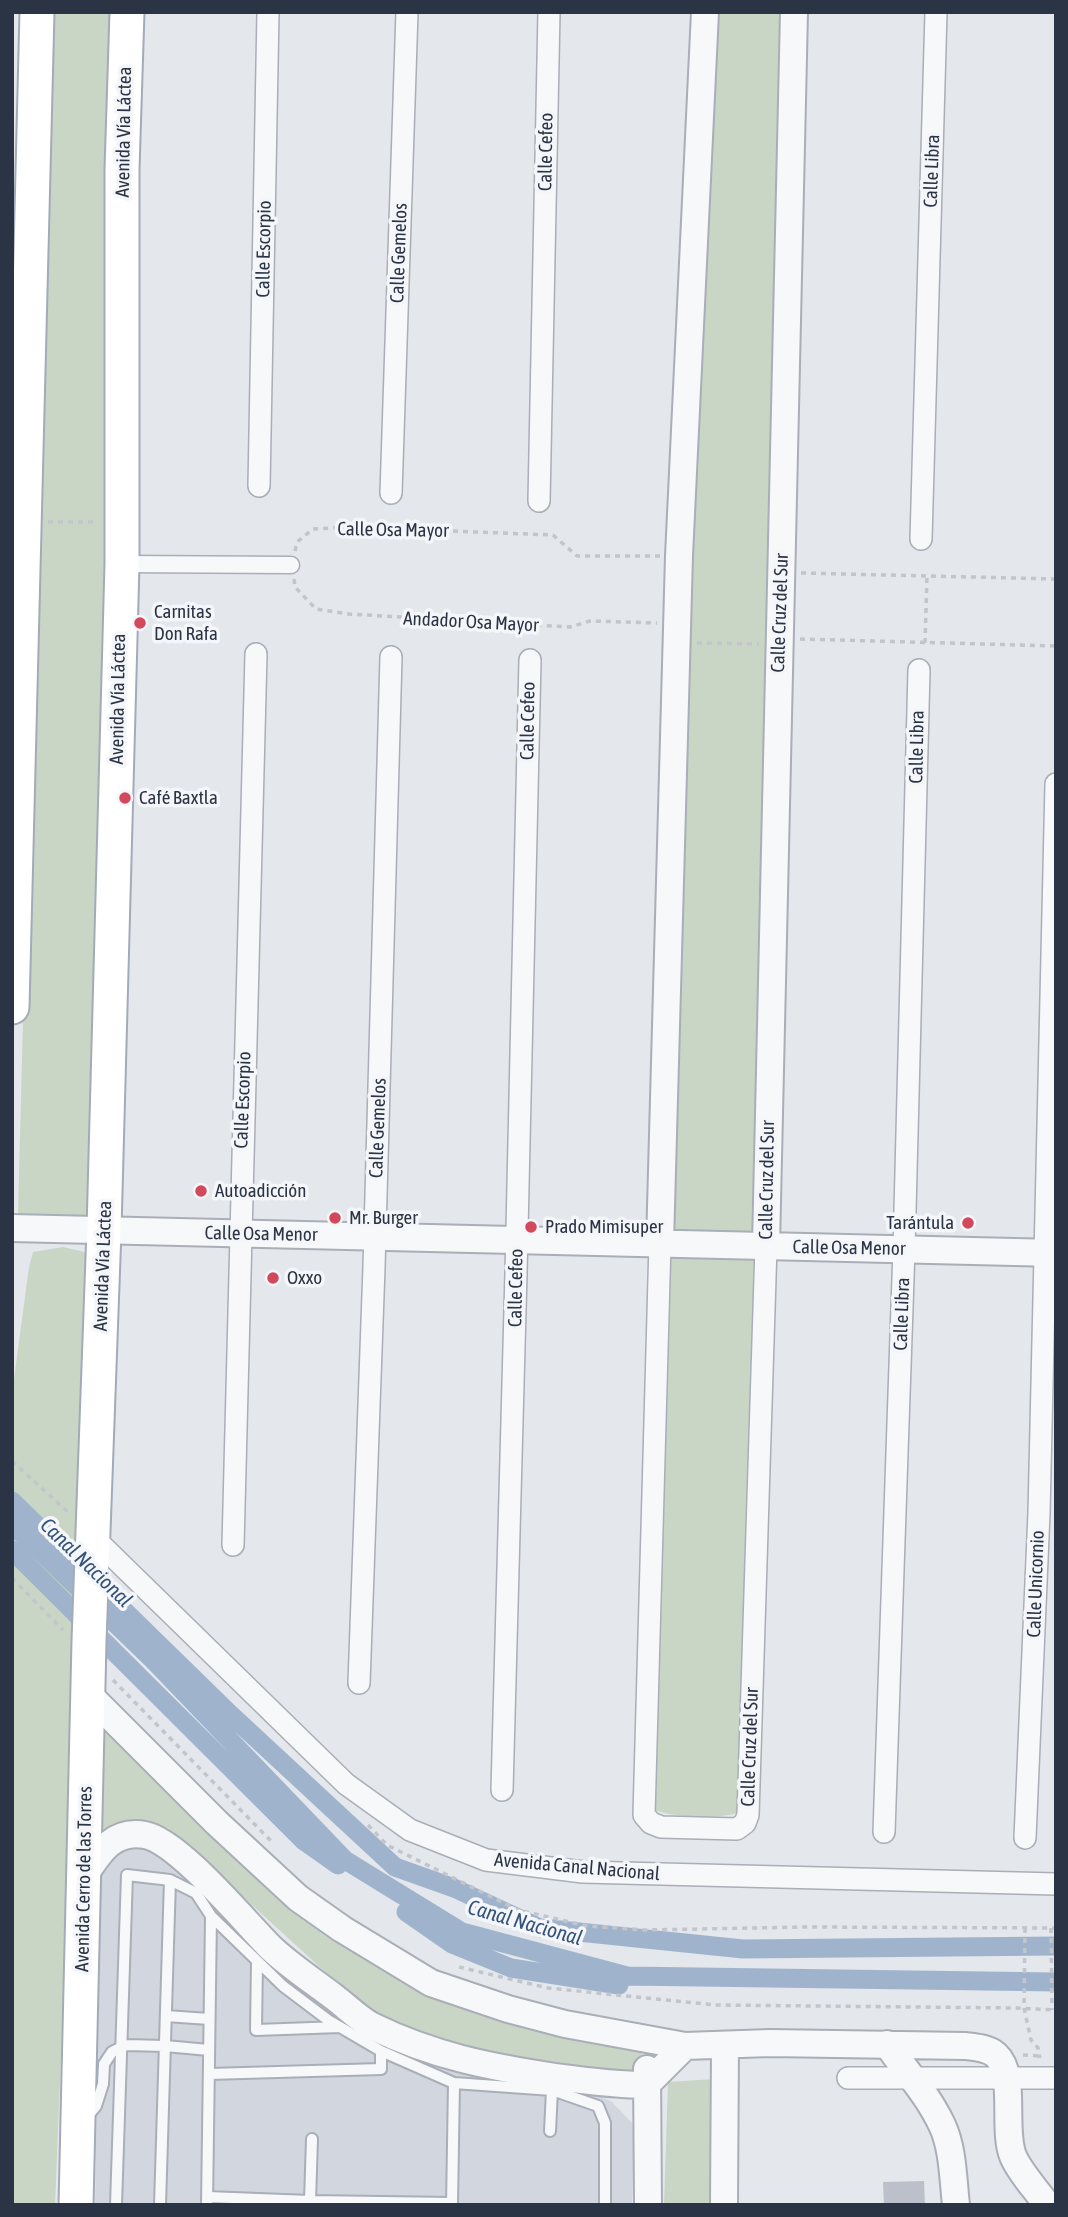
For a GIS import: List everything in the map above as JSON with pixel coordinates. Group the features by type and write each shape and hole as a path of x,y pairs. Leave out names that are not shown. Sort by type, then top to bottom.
{"main road":[{"path":"12,1007 37,12"},
{"name":"Avenida Vía Láctea","path":"93,1545 122,564 122,169 127,12"},
{"name":"Avenida Cerro de las Torres","path":"76,2205 93,1545"}],"street":[{"name":"Calle Escorpio","path":"259,486 268,12"},
{"name":"Calle Gemelos","path":"391,493 407,12"},
{"name":"Calle Cefeo","path":"539,502 549,12"},
{"name":"Calle Cruz del Sur","path":"705,12 679,556 644,1815 651,1823 661,1827 737,1829 745,1823 748,1815 766,1246 794,12"},
{"name":"Calle Libra","path":"921,539 936,12"},
{"path":"122,564 291,565"},
{"name":"Calle Escorpio","path":"233,1545 256,654"},
{"name":"Calle Gemelos","path":"359,1683 391,657"},
{"name":"Calle Cefeo","path":"502,1790 530,660"},
{"name":"Calle Libra","path":"884,1832 904,1249 919,670"},
{"name":"Calle Unicornio","path":"1025,1838 1051,1253 1056,784"},
{"name":"Calle Osa Menor","path":"12,1228 1051,1253"},
{"name":"Avenida Canal Nacional","path":"93,1545 346,1784 411,1830 486,1860 583,1872 1056,1884"},
{"path":"88,1694 227,1832 298,1898 342,1929 431,1983 553,2021 685,2046 770,2043 965,2046 984,2049 997,2055 1007,2078 1007,2129 1013,2155 1047,2205"},
{"path":"84,1876 101,1850 113,1839 145,1835 162,1841 191,1866 274,1950 370,2025 452,2058 495,2068 619,2085 646,2085 685,2046"},
{"path":"648,2039 648,2205"},
{"path":"887,2044 930,2103 943,2127 952,2167 956,2205"},
{"path":"724,2205 725,2046"},
{"path":"848,2078 1049,2078"}],"lane":[{"path":"116,2205 127,1875 170,1880 196,1893 211,1916 283,1986 340,2027 381,2051 454,2083 552,2090 598,2106 605,2123 604,2205"},
{"path":"160,2205 170,1880"},
{"path":"211,1916 207,2201 452,2204 454,2083"},
{"path":"257,1961 256,2030 340,2027"},
{"path":"166,2016 209,2019"},
{"path":"78,2129 96,2106 103,2084 104,2064 113,2052 126,2045 209,2050"},
{"path":"209,2074 381,2068 381,2051"},
{"path":"550,2131 552,2090"},
{"path":"310,2202 312,2139"}],"path":[{"path":"25,522 122,522"},
{"name":"Calle Osa Mayor","path":"291,565 297,542 313,529 348,527 553,535 577,556 679,556"},
{"name":"Andador Osa Mayor","path":"291,565 295,587 316,609 349,614 570,627 590,621 677,633 780,641 1056,646"},
{"path":"782,572 1056,579"},
{"path":"925,643 927,576"},
{"path":"12,1578 89,1648 281,1851"},
{"path":"1025,1928 1024,2008 1031,2039 1038,2048 1049,2078"},
{"path":"457,1967 548,1988 716,2005 1054,2010 1051,1928"}],"shaded area":[{"path":"133,1844 152,1848 171,1863 251,1945 327,2008 597,2094 612,2102 632,2123 632,2205 95,2205 100,1871 106,1859"}],"green space":[{"path":"49,12 122,12 101,1217 18,1215"},
{"path":"710,12 787,12 742,1811 723,1816 696,1817 670,1814 651,1808 663,1274"},
{"path":"63,1247 93,1254 55,2205 12,2205 12,1394 33,1252"},
{"path":"98,1723 432,1989 589,2039 642,2052 639,2075 612,2078 454,2045 372,2015 168,1828 150,1824 94,1840"},
{"path":"715,2079 713,2205 664,2205 668,2082"}],"building":[{"path":"924,2181 925,2205 884,2205 883,2182"}],"waterway":[{"name":"Canal Nacional","path":"12,1501 230,1714 395,1867 454,1888 540,1928 743,1949 1056,1946"},
{"name":"Canal Nacional","path":"12,1524 153,1660 345,1860 462,1932 627,1976 1056,1982"},
{"name":"Canal Nacional","path":"12,1550 304,1841 338,1865"},
{"name":"Canal Nacional","path":"406,1912 452,1944 511,1968 619,1985"}],"place":[{"name":"Carnitas Don Rafa","path":"140,623"},
{"name":"Café Baxtla","path":"125,798"},
{"name":"Autoadicción","path":"201,1191"},
{"name":"Mr. Burger","path":"335,1218"},
{"name":"Tarántula","path":"968,1223"},
{"name":"Prado Mimisuper","path":"531,1227"},
{"name":"Oxxo","path":"273,1278"}]}
